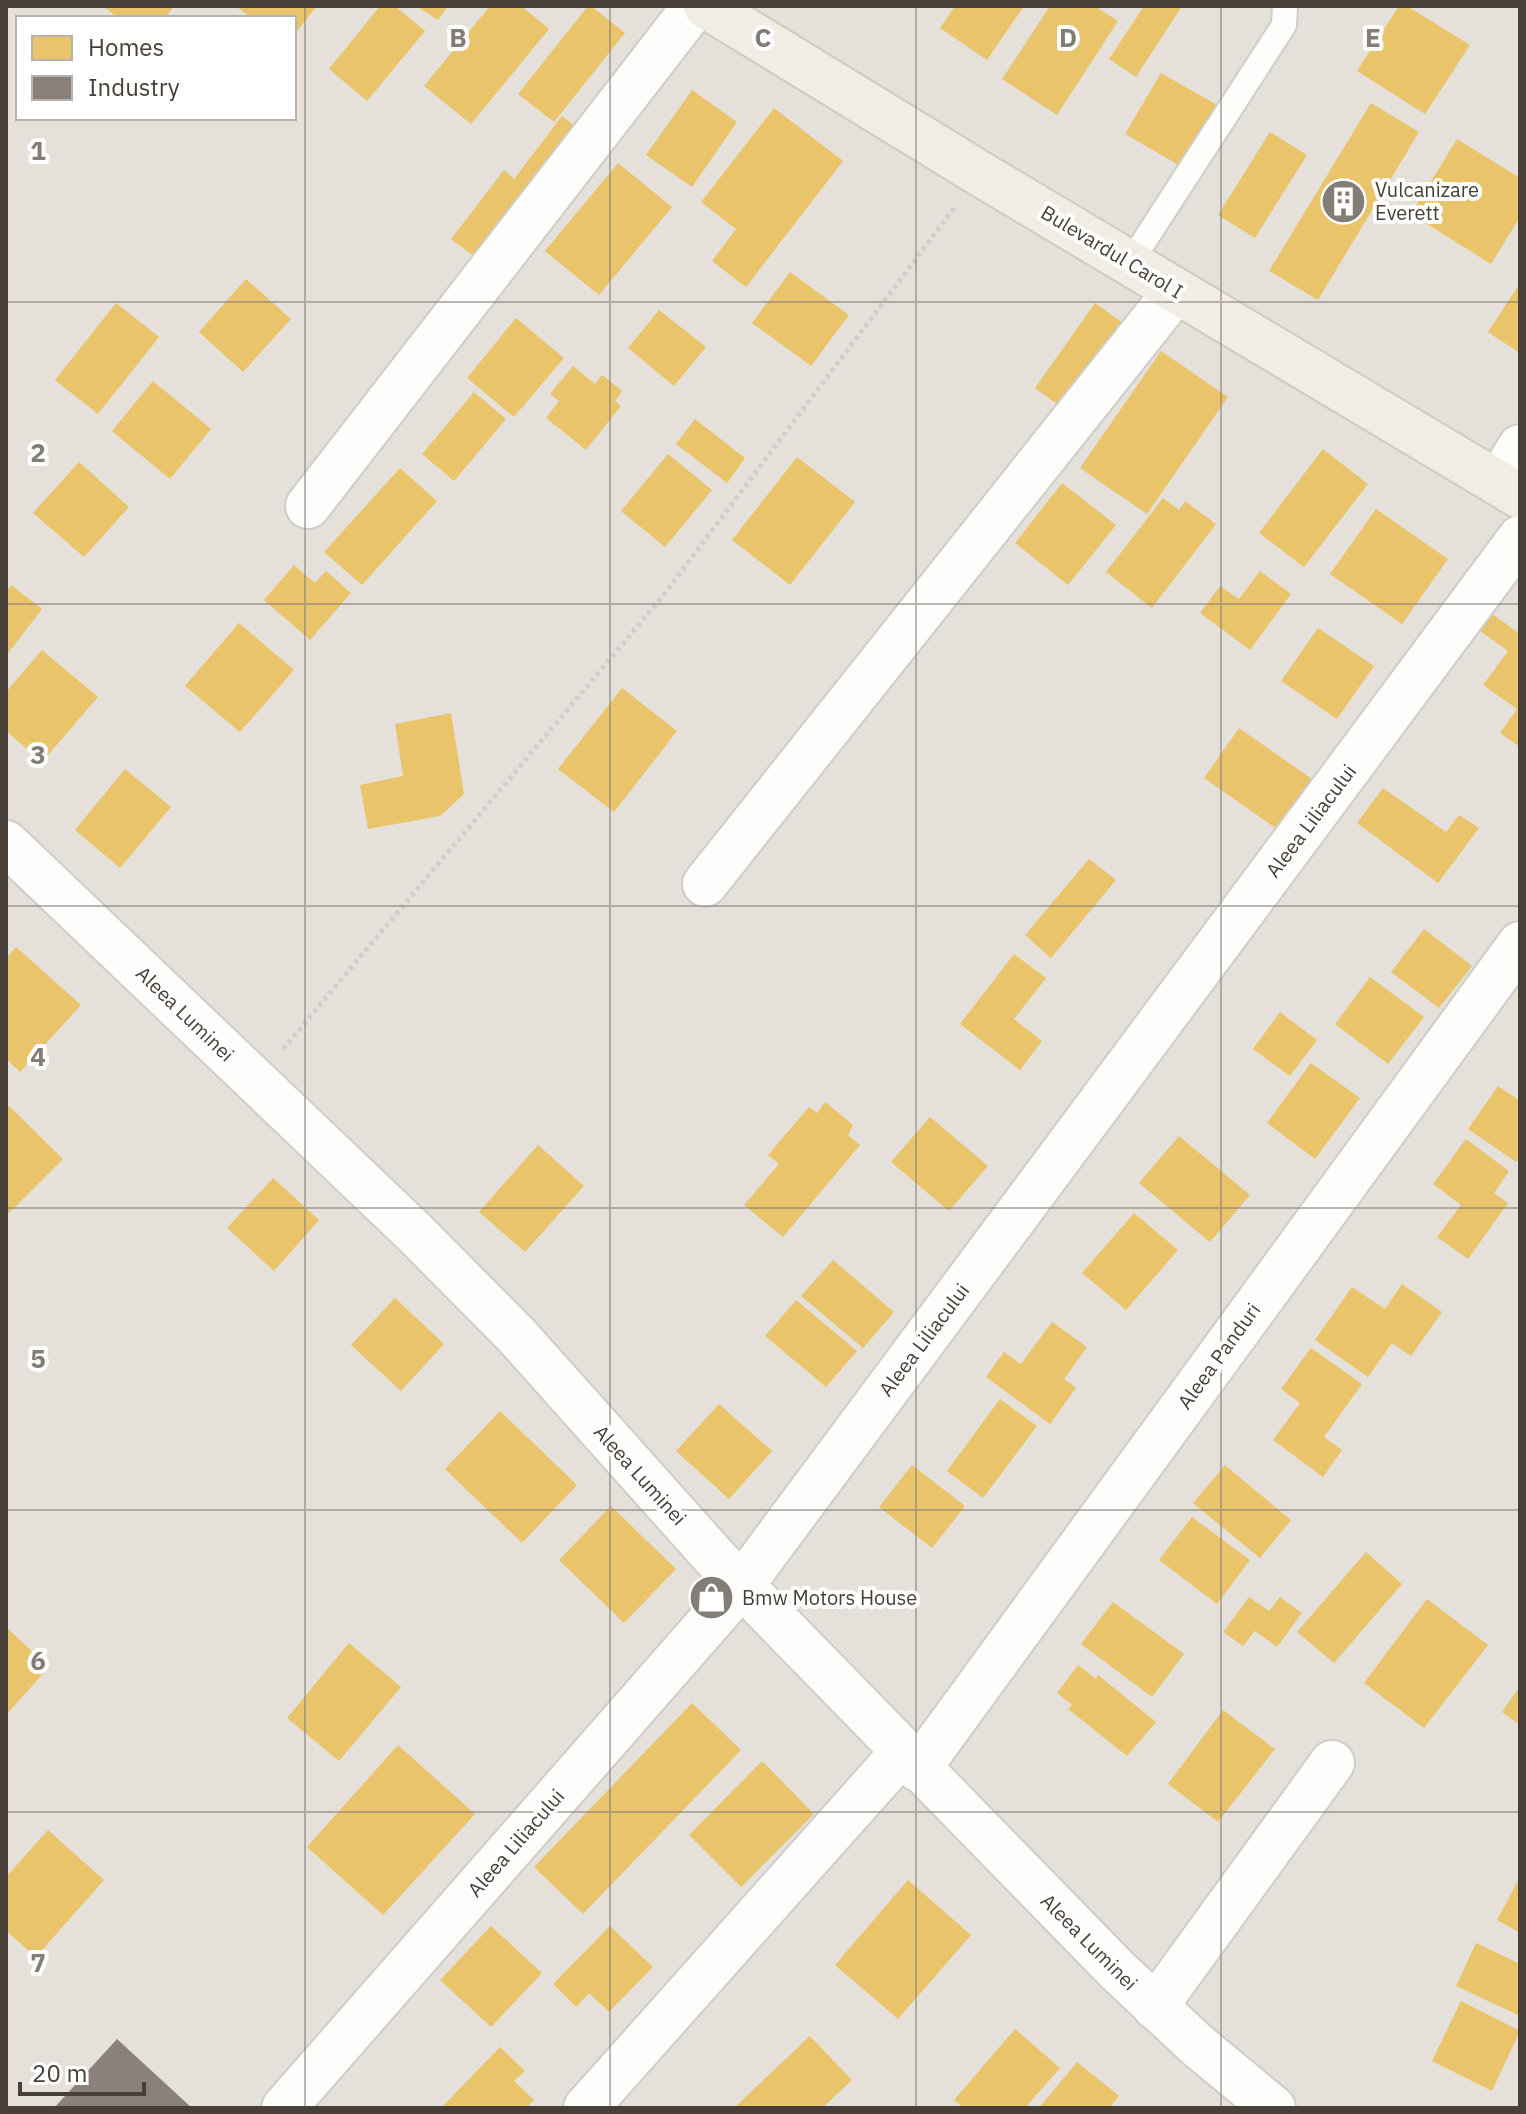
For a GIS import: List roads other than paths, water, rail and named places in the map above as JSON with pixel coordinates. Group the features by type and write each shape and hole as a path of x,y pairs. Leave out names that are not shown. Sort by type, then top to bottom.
{"main road":[{"name":"Bulevardul Carol I","path":"706,6 1176,291 1513,475"}],"street":[{"path":"308,506 695,6"},
{"path":"705,884 1176,291"},
{"name":"Aleea Liliacului","path":"284,2108 741,1586 1520,538"},
{"name":"Aleea Luminei","path":"6,843 415,1233 517,1336 741,1586 910,1761 1155,2007 1273,2108"},
{"name":"Aleea Panduri","path":"586,2108 910,1761 1520,944"},
{"path":"1155,2007 1332,1763"}],"lane":[{"path":"1130,263 1284,25 1285,6"}],"place":[{"name":"Vulcanizare Everett","path":"1344,202"},
{"name":"Bmw Motors House","path":"711,1598"}]}
